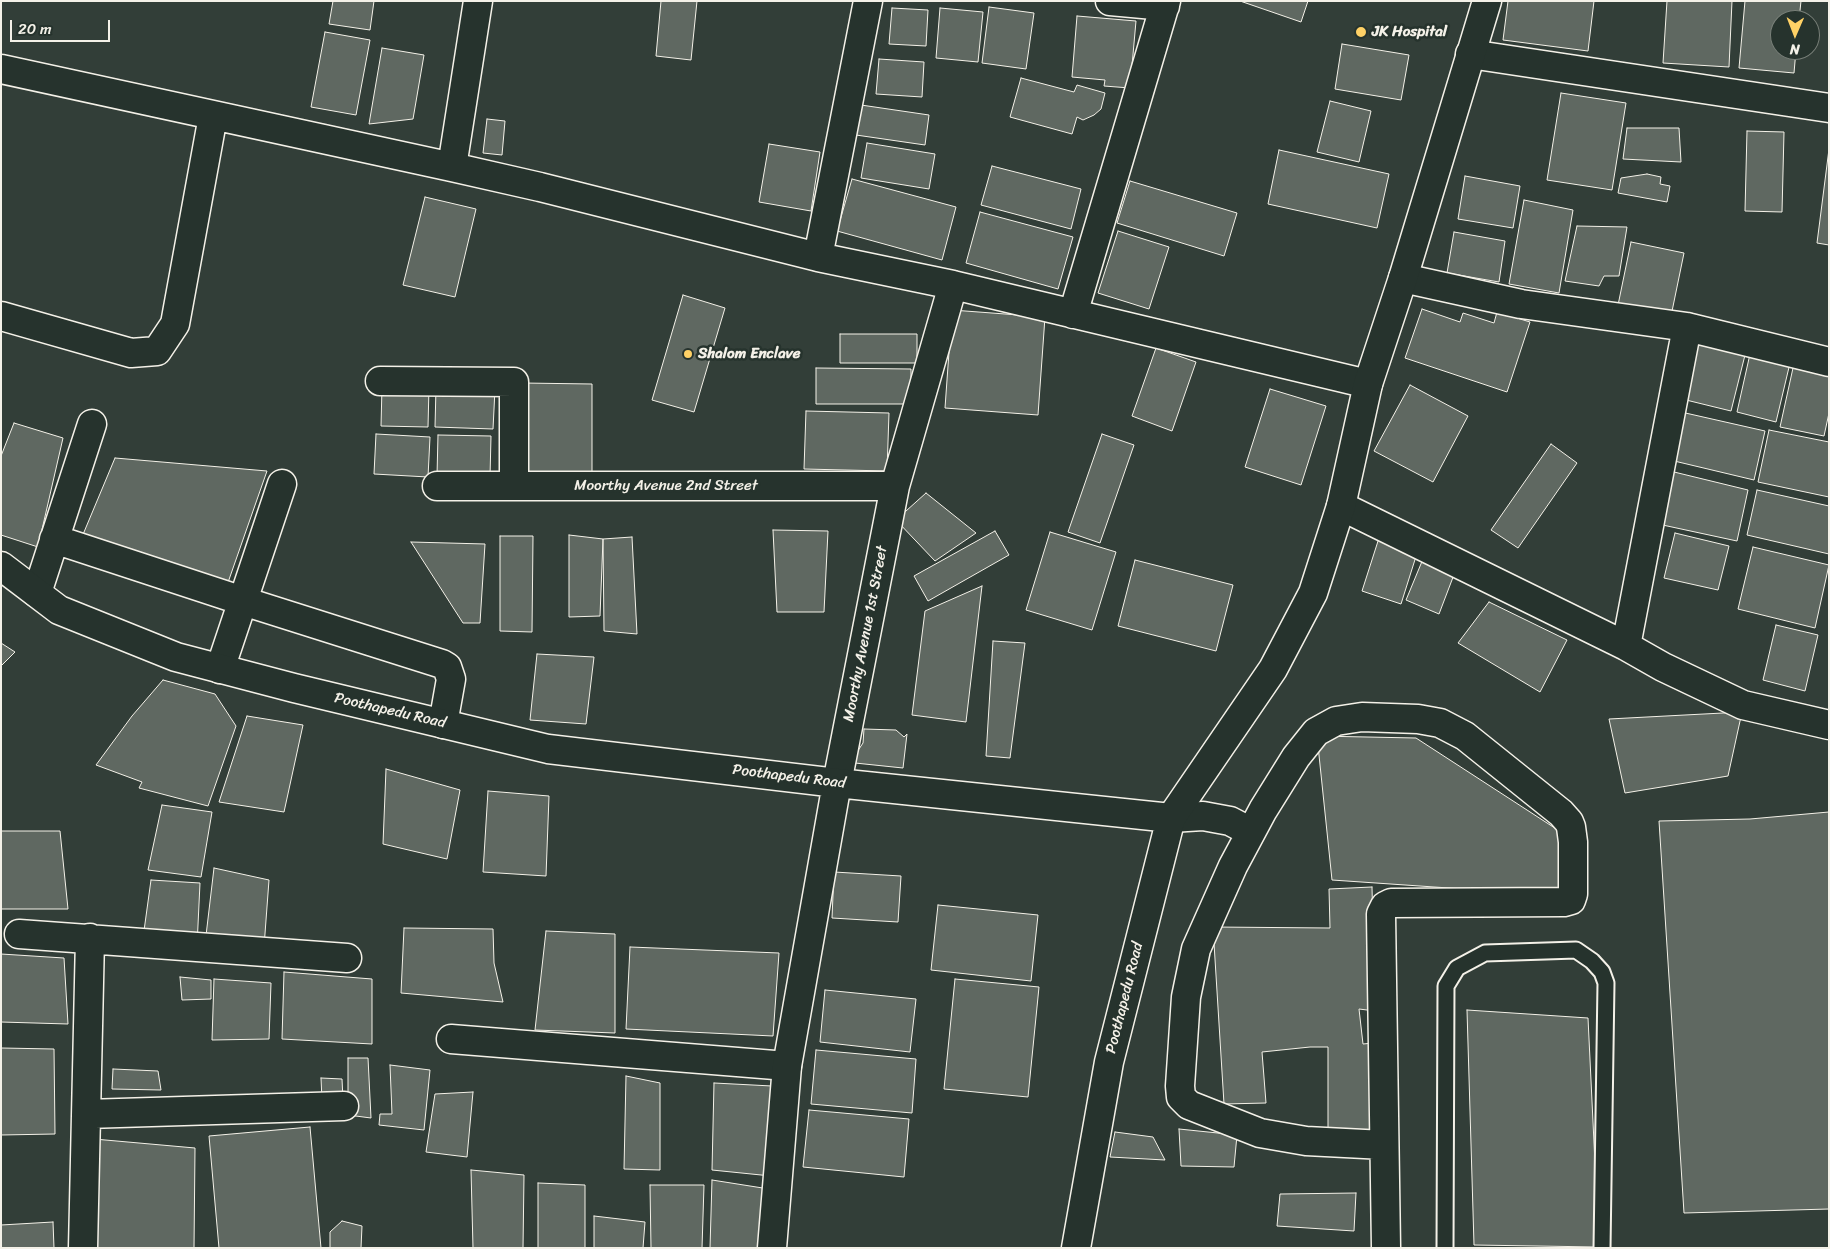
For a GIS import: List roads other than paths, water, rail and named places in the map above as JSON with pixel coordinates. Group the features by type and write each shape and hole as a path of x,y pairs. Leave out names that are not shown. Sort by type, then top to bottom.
{"street":[{"path":"452,167 478,1"},
{"path":"818,258 868,1"},
{"path":"1073,314 1165,4 1110,1"},
{"path":"1171,818 1273,669 1313,593 1341,506 1368,384 1403,278 1487,1"},
{"path":"1470,54 1829,108"},
{"path":"1,69 540,187 818,258 953,285 1368,384"},
{"path":"1,316 132,353 157,350 166,340 174,324 213,116"},
{"path":"1403,278 1521,304 1688,327 1829,362"},
{"name":"Moorthy Avenue 1st Street","path":"772,1248 787,1066 837,783 895,486 953,285"},
{"path":"1626,646 1688,327"},
{"path":"380,380 514,382 514,486"},
{"path":"37,592 92,424"},
{"path":"220,669 282,484"},
{"name":"Moorthy Avenue 2nd Street","path":"437,486 895,486"},
{"path":"1341,506 1742,705 1829,726"},
{"path":"54,539 447,667 451,679 443,724"},
{"name":"Poothapedu Road","path":"2,567 59,610 176,657 294,688 548,749 837,783 1171,818 1109,1062 1076,1248"},
{"path":"1384,1146 1306,1141 1260,1133 1189,1105 1181,1097 1180,1086 1186,997 1196,949 1233,866 1263,810 1296,757 1316,732 1336,721 1362,717 1418,719 1440,723 1465,736 1561,813 1571,827 1573,842 1574,894 1571,900 1564,902 1391,903 1385,906 1380,919 1386,1248"},
{"path":"1171,818 1204,816 1230,821 1251,832"},
{"path":"19,934 347,958"},
{"path":"84,1248 90,938"},
{"path":"451,1039 787,1066"},
{"path":"87,1114 344,1106"}],"lane":[{"path":"1444,1248 1446,986 1457,968 1485,953 1576,950 1592,961 1602,972 1606,983 1602,1248"}],"place":[{"name":"JK Hospital","path":"1361,32"},
{"name":"Shalom Enclave","path":"688,354"}]}
